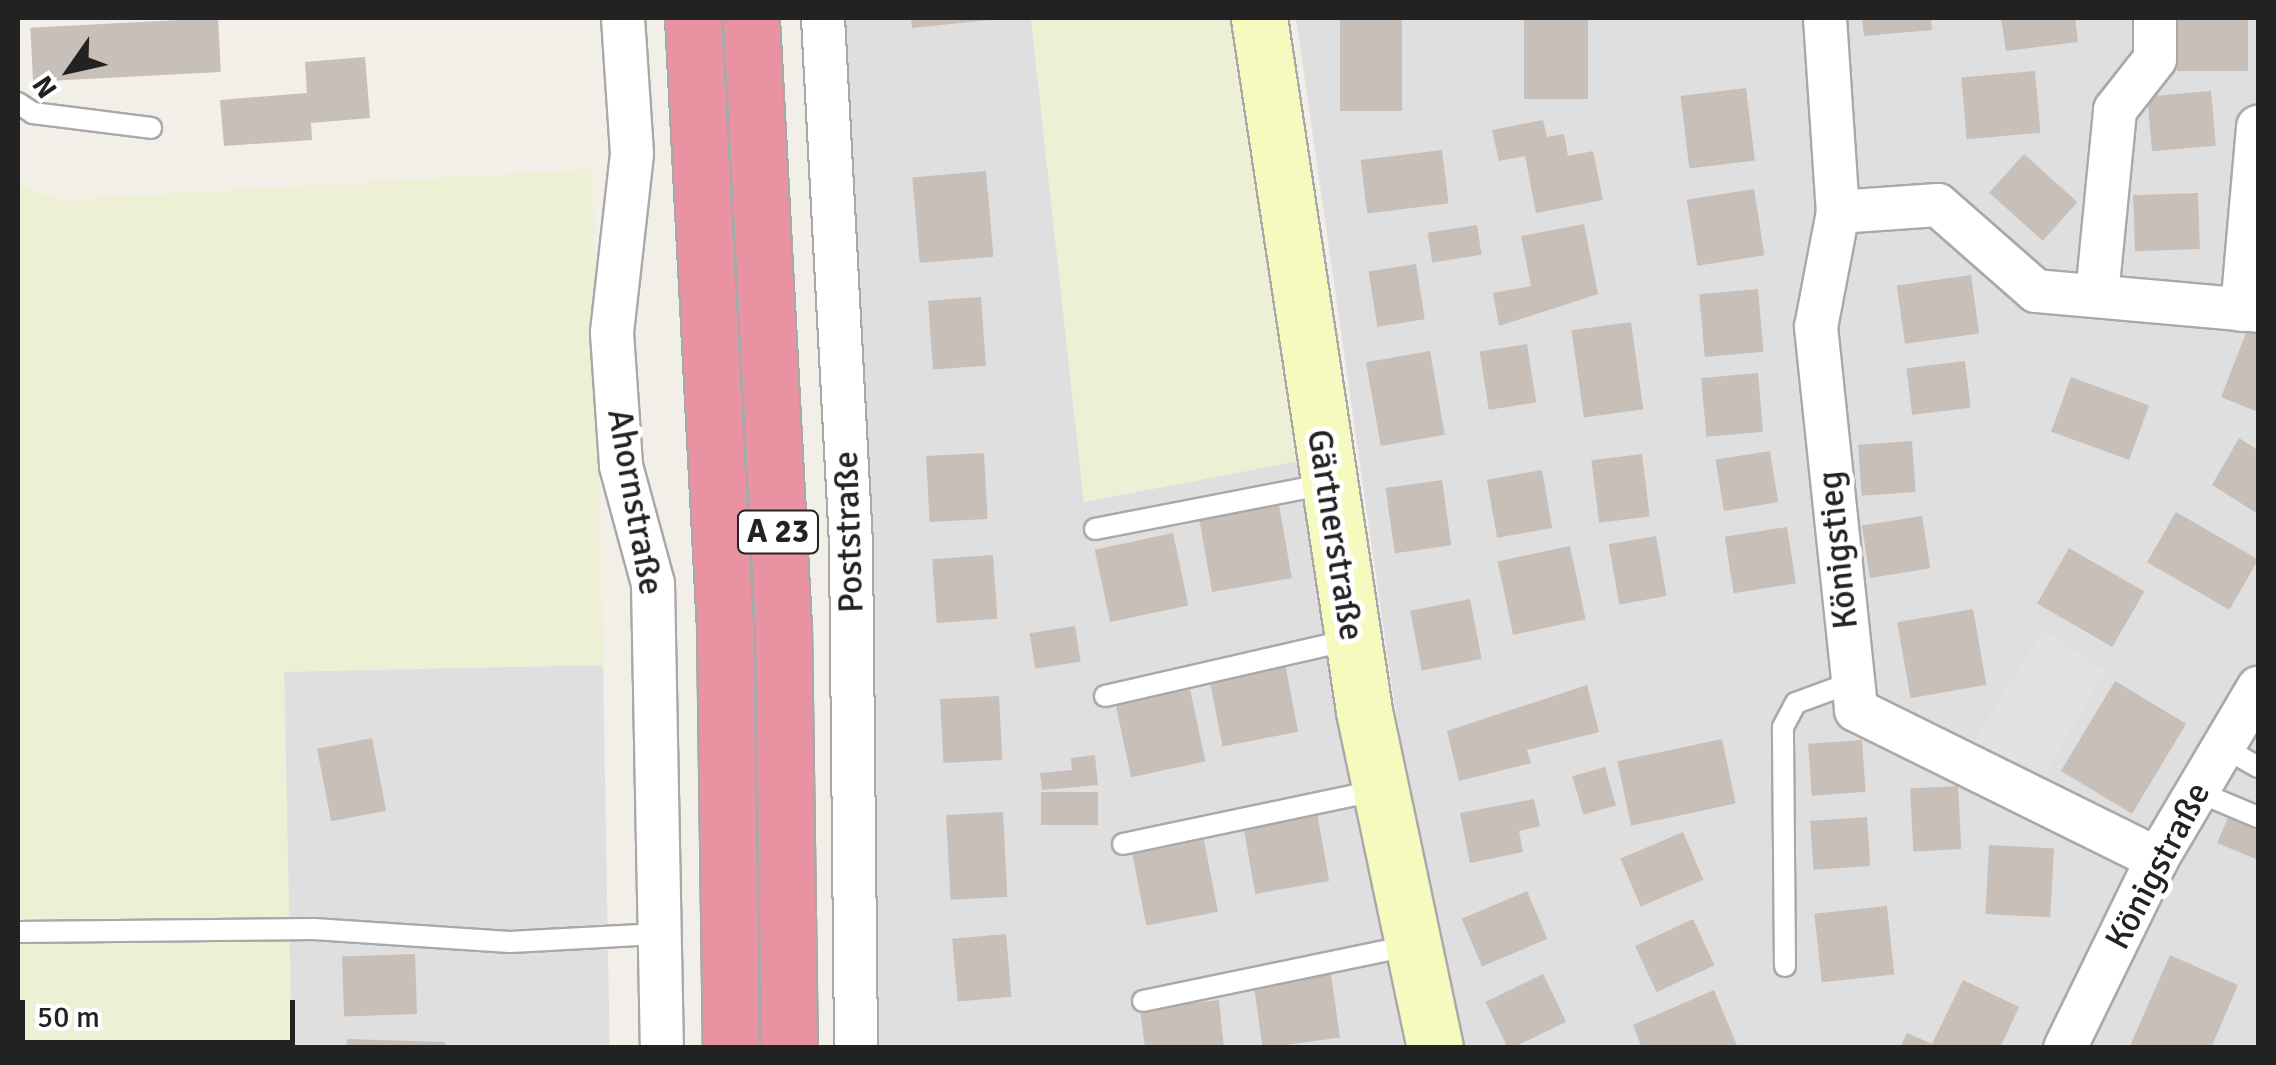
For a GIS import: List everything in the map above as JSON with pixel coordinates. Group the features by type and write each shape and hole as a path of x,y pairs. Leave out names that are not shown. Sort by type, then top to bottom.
{"highway":[{"name":"A 23","path":"693,18 725,629 731,1048"},
{"name":"A 23","path":"751,18 782,626 789,1048"}],"street":[{"name":"Ahornstraße","path":"622,18 632,154 612,333 621,466 654,584 662,1048"},
{"name":"Poststraße","path":"823,18 851,544 856,1048"},
{"name":"Gärtnerstraße","path":"1259,18 1352,640 1435,1048"},
{"name":"Königstieg","path":"1825,18 1838,212 1816,327 1856,710 2022,777 2157,858"},
{"path":"2097,295 2116,110 2155,58 2155,18"},
{"path":"1838,212 1938,205 2036,291 2250,310 2258,127"},
{"name":"Königstraße","path":"2065,1048 2157,858 2196,791 2241,757 2258,688"}],"lane":[{"path":"18,103 33,114 151,128"},
{"path":"1096,529 1326,484"},
{"path":"1105,696 1352,640"},
{"path":"1785,966 1783,727 1796,704 1853,682"},
{"path":"1123,844 1380,790"},
{"path":"2196,791 2258,816"},
{"path":"18,932 314,928 510,942 660,934"},
{"path":"1143,1001 1413,945"}],"shaded area":[{"path":"845,18 1031,18 1084,502 1298,461 1404,1047 878,1047"},
{"path":"1296,18 2258,18 2258,1047 1455,1047 1392,688"},
{"path":"2044,629 2105,672 2046,772 1972,745"},
{"path":"603,665 610,1047 291,1048 284,671"}],"green space":[{"path":"1031,18 1236,18 1298,461 1084,502"},
{"path":"593,169 603,665 284,672 292,1047 18,1047 18,184 59,200"}],"building":[{"path":"218,18 221,72 33,82 30,28"},
{"path":"911,18 990,18 990,20 912,28"},
{"path":"1340,18 1402,18 1402,111 1340,111"},
{"path":"1524,18 1588,18 1588,99 1524,99"},
{"path":"1862,18 1931,18 1932,30 1864,36"},
{"path":"2001,18 2075,18 2078,42 2006,51"},
{"path":"2177,18 2248,18 2248,71 2177,71"},
{"path":"365,57 370,118 311,123 312,140 224,146 220,100 307,93 305,62"},
{"path":"2035,71 2040,133 1967,139 1961,77"},
{"path":"1746,88 1755,160 1689,168 1680,96"},
{"path":"2211,91 2216,146 2152,151 2147,97"},
{"path":"1543,120 1547,137 1564,134 1568,156 1593,151 1603,200 1536,213 1525,156 1499,161 1492,130"},
{"path":"1442,150 1449,204 1367,214 1361,160"},
{"path":"2024,154 2078,202 2043,241 1989,193"},
{"path":"986,171 993,257 920,263 912,177"},
{"path":"1754,189 1764,255 1697,266 1687,200"},
{"path":"2198,193 2200,249 2135,251 2133,195"},
{"path":"1584,224 1598,294 1499,326 1493,293 1531,286 1521,236"},
{"path":"1477,225 1482,255 1432,262 1428,233"},
{"path":"1416,264 1425,319 1377,327 1369,272"},
{"path":"1971,275 1979,333 1905,344 1897,285"},
{"path":"1758,289 1763,352 1705,357 1699,294"},
{"path":"981,297 986,366 933,370 928,301"},
{"path":"1631,322 1643,409 1584,417 1572,330"},
{"path":"2248,328 2258,332 2258,412 2221,397"},
{"path":"1527,344 1536,402 1489,410 1480,352"},
{"path":"1430,351 1445,435 1381,446 1366,362"},
{"path":"1965,361 1971,408 1912,415 1906,368"},
{"path":"1758,373 1763,432 1706,437 1701,378"},
{"path":"2071,377 2149,405 2129,460 2051,432"},
{"path":"2239,438 2258,450 2258,514 2212,485"},
{"path":"1912,441 1916,492 1862,496 1858,445"},
{"path":"1770,451 1778,502 1724,511 1716,460"},
{"path":"984,453 987,519 930,522 926,456"},
{"path":"1642,454 1650,517 1599,523 1591,460"},
{"path":"1542,470 1552,528 1497,538 1487,480"},
{"path":"1442,480 1451,545 1395,553 1386,488"},
{"path":"1279,505 1292,578 1212,592 1199,519"},
{"path":"2176,512 2258,559 2229,610 2147,562"},
{"path":"1922,516 1930,568 1870,578 1862,526"},
{"path":"1787,527 1796,583 1734,593 1725,537"},
{"path":"1173,533 1188,605 1110,622 1095,550"},
{"path":"1656,536 1667,596 1619,604 1609,544"},
{"path":"1570,546 1586,619 1513,635 1498,561"},
{"path":"2069,548 2144,592 2112,647 2037,603"},
{"path":"993,555 997,619 937,623 932,559"},
{"path":"1470,599 1482,659 1422,671 1410,611"},
{"path":"1973,609 1986,685 1911,698 1897,622"},
{"path":"1075,626 1081,662 1035,669 1030,633"},
{"path":"1285,664 1298,732 1223,746 1209,679"},
{"path":"2115,681 2186,724 2132,814 2061,771"},
{"path":"1587,685 1599,732 1527,750 1531,763 1459,781 1447,731"},
{"path":"1190,689 1205,761 1131,777 1116,705"},
{"path":"999,696 1002,760 943,763 940,699"},
{"path":"372,738 386,811 331,821 317,749"},
{"path":"1722,739 1736,804 1631,826 1617,761"},
{"path":"1862,740 1866,792 1812,796 1808,744"},
{"path":"1095,755 1098,785 1042,790 1040,773 1072,770 1071,758"},
{"path":"1605,767 1616,805 1583,815 1572,776"},
{"path":"1958,786 1961,849 1913,851 1910,789"},
{"path":"1041,792 1098,792 1098,825 1041,825"},
{"path":"1534,799 1540,826 1519,831 1523,852 1470,863 1460,813"},
{"path":"1003,812 1007,897 951,900 946,815"},
{"path":"1317,812 1329,881 1255,894 1243,825"},
{"path":"2230,813 2258,825 2258,860 2217,843"},
{"path":"1867,817 1870,866 1814,870 1810,821"},
{"path":"1683,832 1703,880 1641,906 1620,859"},
{"path":"1204,840 1218,912 1146,926 1132,854"},
{"path":"1989,845 2054,848 2050,917 1985,914"},
{"path":"1527,891 1547,939 1482,967 1462,919"},
{"path":"1887,906 1894,975 1822,982 1814,914"},
{"path":"1693,919 1715,965 1657,992 1635,946"},
{"path":"1006,934 1011,997 958,1001 952,939"},
{"path":"415,954 417,1014 344,1017 342,957"},
{"path":"2170,955 2238,985 2211,1048 2129,1048"},
{"path":"1331,974 1340,1037 1263,1048 1254,985"},
{"path":"1543,974 1566,1022 1508,1048 1485,1002"},
{"path":"1963,980 2019,1007 2000,1048 1900,1048 1907,1033 1932,1044"},
{"path":"1714,990 1738,1048 1642,1048 1633,1025"},
{"path":"1219,1000 1224,1048 1145,1048 1140,1009"},
{"path":"347,1039 445,1042 445,1048 346,1048"}]}
